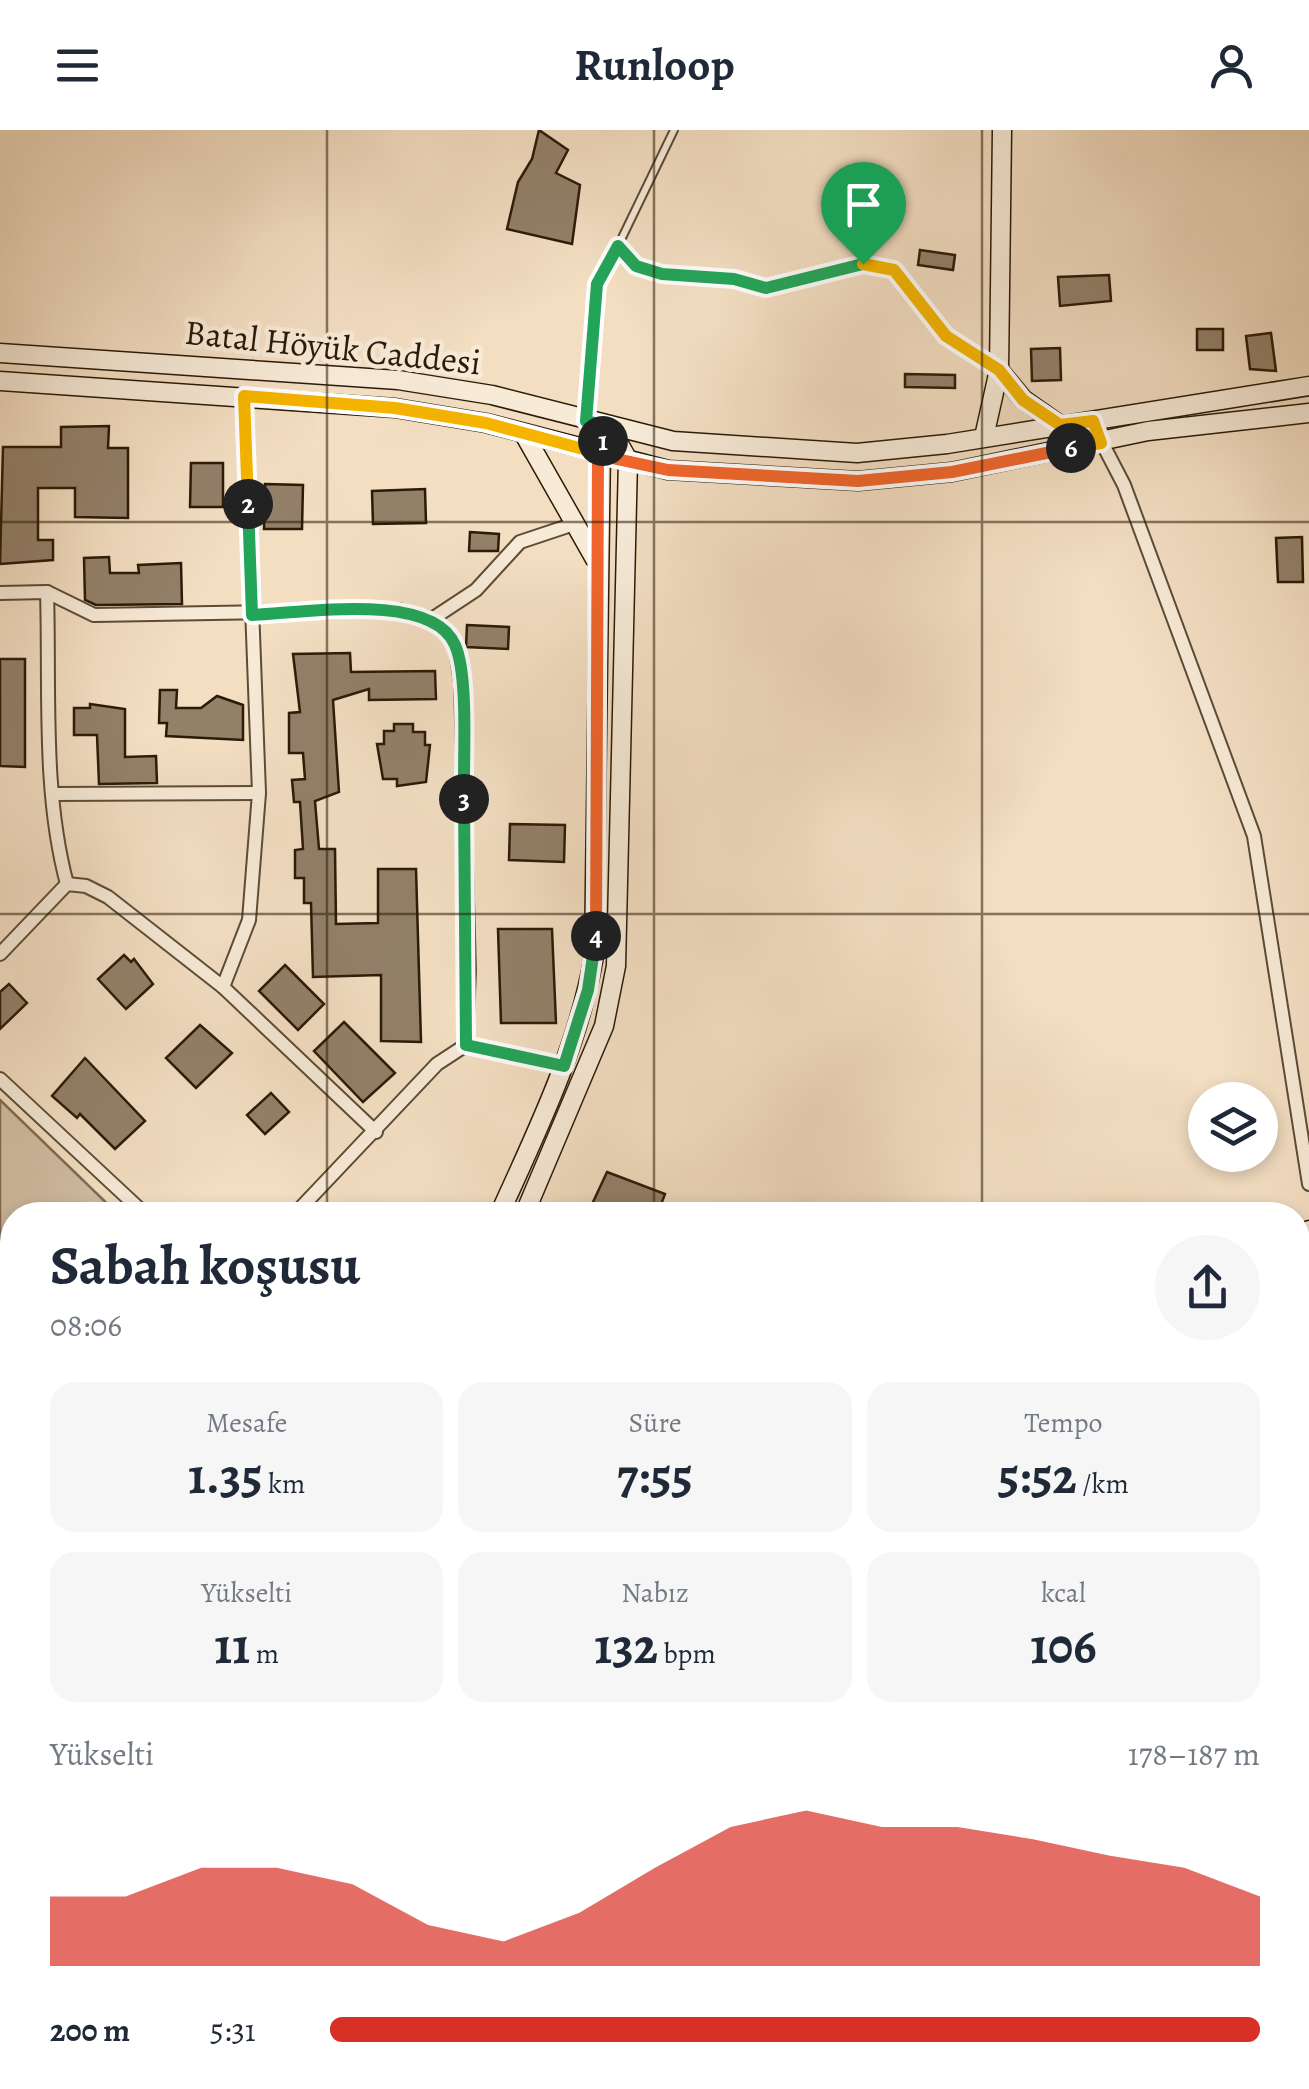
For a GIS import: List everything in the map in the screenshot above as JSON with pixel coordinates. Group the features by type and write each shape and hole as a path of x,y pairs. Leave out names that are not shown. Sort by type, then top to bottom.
{"main road":[{"path":"984,437 999,370 1002,130"},
{"name":"Batal Höyük Caddesi","path":"0,353 398,380 492,395 673,441 840,452 898,450 1309,386"},
{"path":"999,370 1023,400 1060,425"},
{"name":"Batal Höyük Caddesi","path":"0,382 395,408 628,460 734,476 858,481 952,472 1193,424 1309,414"},
{"path":"505,1202 564,1066 588,990 597,916 598,453 609,426"},
{"path":"530,1202 604,1026 616,966 628,460 609,426"},
{"path":"524,434 598,565"}],"street":[{"path":"223,987 249,920 260,794 244,396"},
{"path":"1093,421 1124,485 1254,836 1309,1184"},
{"path":"432,619 476,590 520,542 577,524"},
{"path":"47,592 52,794 58,850 67,884"},
{"path":"0,593 47,592 94,615 399,610 432,619 455,644 461,683 469,971 466,1045"},
{"path":"52,794 260,794"},
{"path":"67,884 86,886 108,897 223,987 376,1132"},
{"path":"0,954 67,884"},
{"path":"307,1202 436,1064 466,1045 564,1066"},
{"path":"0,1078 132,1202"}],"lane":[{"path":"586,421 597,284 674,130"},
{"path":"618,246 636,266 662,274 734,279 766,288 863,264 894,270 946,336 999,370"}],"shaded area":[{"path":"0,1100 106,1202 0,1202"}],"building":[{"path":"539,130 568,150 556,173 580,185 572,244 507,229 518,182 532,159"},
{"path":"920,250 955,255 953,270 918,265"},
{"path":"1109,275 1111,301 1060,306 1058,277"},
{"path":"1197,329 1223,329 1223,350 1197,350"},
{"path":"1271,333 1276,371 1250,369 1246,336"},
{"path":"1060,348 1061,380 1032,381 1031,349"},
{"path":"905,374 955,375 955,388 905,387"},
{"path":"109,426 108,448 128,448 128,518 75,517 75,488 38,488 38,540 53,540 53,560 0,564 3,447 61,447 61,427"},
{"path":"191,463 223,463 223,507 190,507"},
{"path":"265,484 303,485 302,529 264,529"},
{"path":"425,489 426,523 373,524 372,491"},
{"path":"470,532 499,534 498,551 469,551"},
{"path":"1302,537 1303,582 1278,582 1276,538"},
{"path":"109,557 110,573 139,573 138,565 181,563 182,604 96,605 85,600 84,558"},
{"path":"467,625 509,627 508,649 466,647"},
{"path":"350,653 351,672 435,671 436,699 369,700 369,689 333,700 339,792 315,801 319,849 335,849 336,924 378,923 378,869 416,869 421,1042 381,1041 381,975 313,977 311,903 304,903 304,878 295,878 295,850 303,849 300,802 294,802 292,780 305,779 303,753 289,753 289,713 300,712 293,654"},
{"path":"0,659 25,659 25,767 0,766"},
{"path":"160,690 177,690 176,708 201,708 217,696 243,705 243,740 166,736 167,723 159,723"},
{"path":"90,704 125,709 125,757 156,756 157,783 99,784 97,735 74,735 74,708 90,708"},
{"path":"394,724 413,724 413,732 425,732 425,745 430,745 426,782 397,786 397,779 383,779 377,744 384,744 384,731 394,731"},
{"path":"510,824 565,825 564,862 509,860"},
{"path":"498,929 552,929 556,1023 501,1023"},
{"path":"124,955 131,962 134,959 153,984 126,1009 98,979"},
{"path":"285,965 324,1004 298,1030 259,991"},
{"path":"9,984 27,1003 0,1029 0,992"},
{"path":"344,1022 395,1073 363,1102 314,1051"},
{"path":"200,1025 232,1053 196,1088 166,1058"},
{"path":"85,1058 145,1121 115,1149 80,1114 77,1118 52,1096"},
{"path":"271,1093 289,1112 265,1134 247,1115"},
{"path":"607,1172 665,1194 662,1202 593,1202"}],"route":[{"path":"863,264 808,281 766,288 734,279 662,274 636,266 618,246 597,284 586,421 609,426 598,453 486,423 395,408 244,396 252,615 399,610 432,619 455,644 461,683 467,874 466,1045 564,1066 588,990 597,916 598,453 668,470 750,478 858,481 952,472 1101,443 1093,421 1060,425 1023,400 999,370 946,336 894,270 863,264"}]}
